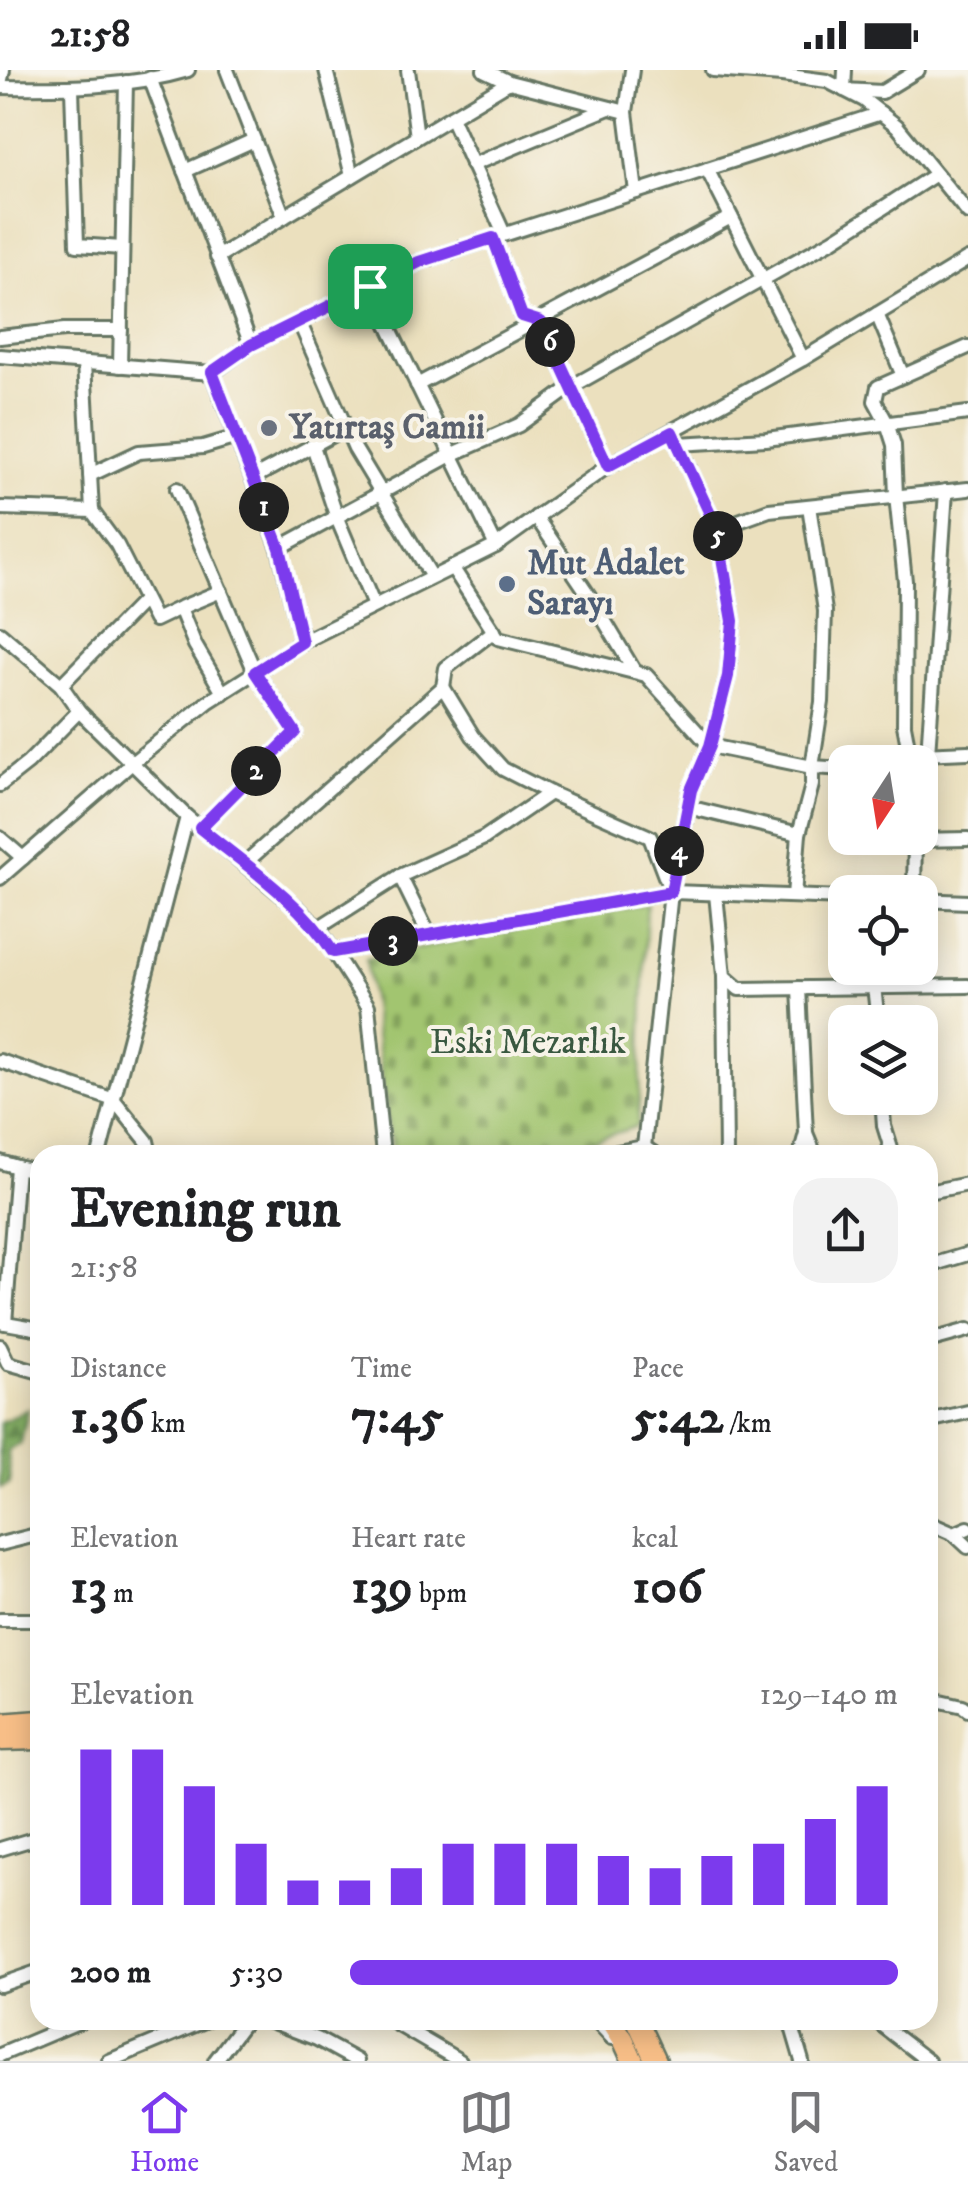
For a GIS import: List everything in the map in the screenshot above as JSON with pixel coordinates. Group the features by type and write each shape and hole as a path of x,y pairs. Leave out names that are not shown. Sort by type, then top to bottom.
{"highway":[{"path":"0,1724 30,1722"},
{"path":"0,1740 30,1739"},
{"path":"618,2030 633,2061"},
{"path":"642,2030 656,2061"}],"street":[{"path":"3,70 0,86 72,88 188,70"},
{"path":"227,70 284,217"},
{"path":"326,70 352,176"},
{"path":"408,70 417,137"},
{"path":"484,70 509,82 626,112"},
{"path":"632,70 626,112 636,192"},
{"path":"713,70 827,81 864,100 897,126 968,213"},
{"path":"844,70 844,90"},
{"path":"844,90 882,92 918,70"},
{"path":"120,366 121,78"},
{"path":"150,78 251,345"},
{"path":"217,256 509,82"},
{"path":"72,88 77,244 122,248"},
{"path":"472,165 609,108"},
{"path":"0,356 212,372 251,345 419,262 881,114"},
{"path":"450,117 498,236 522,316 541,322 608,466"},
{"path":"185,171 254,140"},
{"path":"706,169 803,359"},
{"path":"280,548 452,455 519,425 571,387 833,240 936,174"},
{"path":"417,385 731,217"},
{"path":"0,878 132,763 222,693 302,642 496,546 608,466 675,438 968,258"},
{"path":"370,286 496,546"},
{"path":"877,314 903,376"},
{"path":"299,321 355,450 432,577"},
{"path":"0,337 64,330 121,330"},
{"path":"908,745 904,725 906,581 894,446 875,401 878,387 968,347"},
{"path":"84,363 92,511 117,545 154,620 221,590"},
{"path":"212,372 280,548 302,642"},
{"path":"675,438 766,439 968,413"},
{"path":"253,478 346,428"},
{"path":"90,475 140,452 203,447 237,436"},
{"path":"645,1145 671,892 691,790 710,746 728,676 733,621 717,529 675,438"},
{"path":"314,446 336,518 374,606"},
{"path":"177,489 255,672 295,732 200,828"},
{"path":"717,529 769,510 968,489"},
{"path":"929,745 946,491"},
{"path":"794,896 799,834 812,786 822,702 825,610 810,506"},
{"path":"0,508 92,511"},
{"path":"536,517 635,672"},
{"path":"452,567 498,638 646,675 710,746 828,768"},
{"path":"61,685 144,600"},
{"path":"180,608 222,693"},
{"path":"0,632 61,685 79,712 187,817 318,928 368,1006 382,1145"},
{"path":"244,864 443,687 446,668 494,632"},
{"path":"443,687 473,736 503,769 650,837 671,892"},
{"path":"0,785 79,712"},
{"path":"938,754 968,752"},
{"path":"318,928 400,876 484,838 550,794"},
{"path":"688,807 799,834"},
{"path":"103,1145 187,817"},
{"path":"0,838 24,858"},
{"path":"938,839 968,839"},
{"path":"400,876 430,935"},
{"path":"333,952 671,892 828,897"},
{"path":"716,894 724,976 726,1145"},
{"path":"938,901 968,902"},
{"path":"724,976 739,989 968,986"},
{"path":"874,986 876,1005"},
{"path":"799,988 806,1134 803,1145"},
{"path":"0,1062 114,1100 147,1145"},
{"path":"883,1115 890,1145"},
{"path":"806,1134 811,1145"},
{"path":"0,1162 30,1170"},
{"path":"16,1167 2,1323 30,1327"},
{"path":"938,1190 968,1184"},
{"path":"938,1263 968,1254"},
{"path":"938,1338 968,1330"},
{"path":"0,1346 8,1362 30,1369"},
{"path":"938,1419 968,1412"},
{"path":"938,1527 968,1546"},
{"path":"954,1534 968,1528"},
{"path":"0,1544 30,1536"},
{"path":"0,1620 30,1620"},
{"path":"938,1700 968,1710"},
{"path":"0,1849 30,1840"},
{"path":"0,1985 30,1974"},
{"path":"0,2055 59,2030"},
{"path":"109,2061 183,2030"},
{"path":"214,2061 238,2030"},
{"path":"291,2030 357,2061"},
{"path":"407,2030 460,2061"},
{"path":"604,2030 612,2038 624,2039"},
{"path":"793,2030 802,2061"},
{"path":"888,2030 928,2061"},
{"path":"324,2061 332,2048"}],"green space":[{"name":"Eski Mezarlık","path":"647,904 638,1126 578,1145 391,1145 366,959"},
{"path":"28,1409 21,1443 8,1451 10,1484 0,1488 0,1423"}],"place":[{"name":"Yatırtaş Camii","path":"269,428"},
{"name":"Mut Adalet Sarayı","path":"507,584"}],"route":[{"path":"493,238 522,316 541,322 608,466 672,432 717,529 733,621 728,676 710,746 691,790 671,892 333,952 318,928 299,909 200,828 295,732 255,672 302,642 280,548 212,372 251,345 370,286 419,262 493,238"}]}
